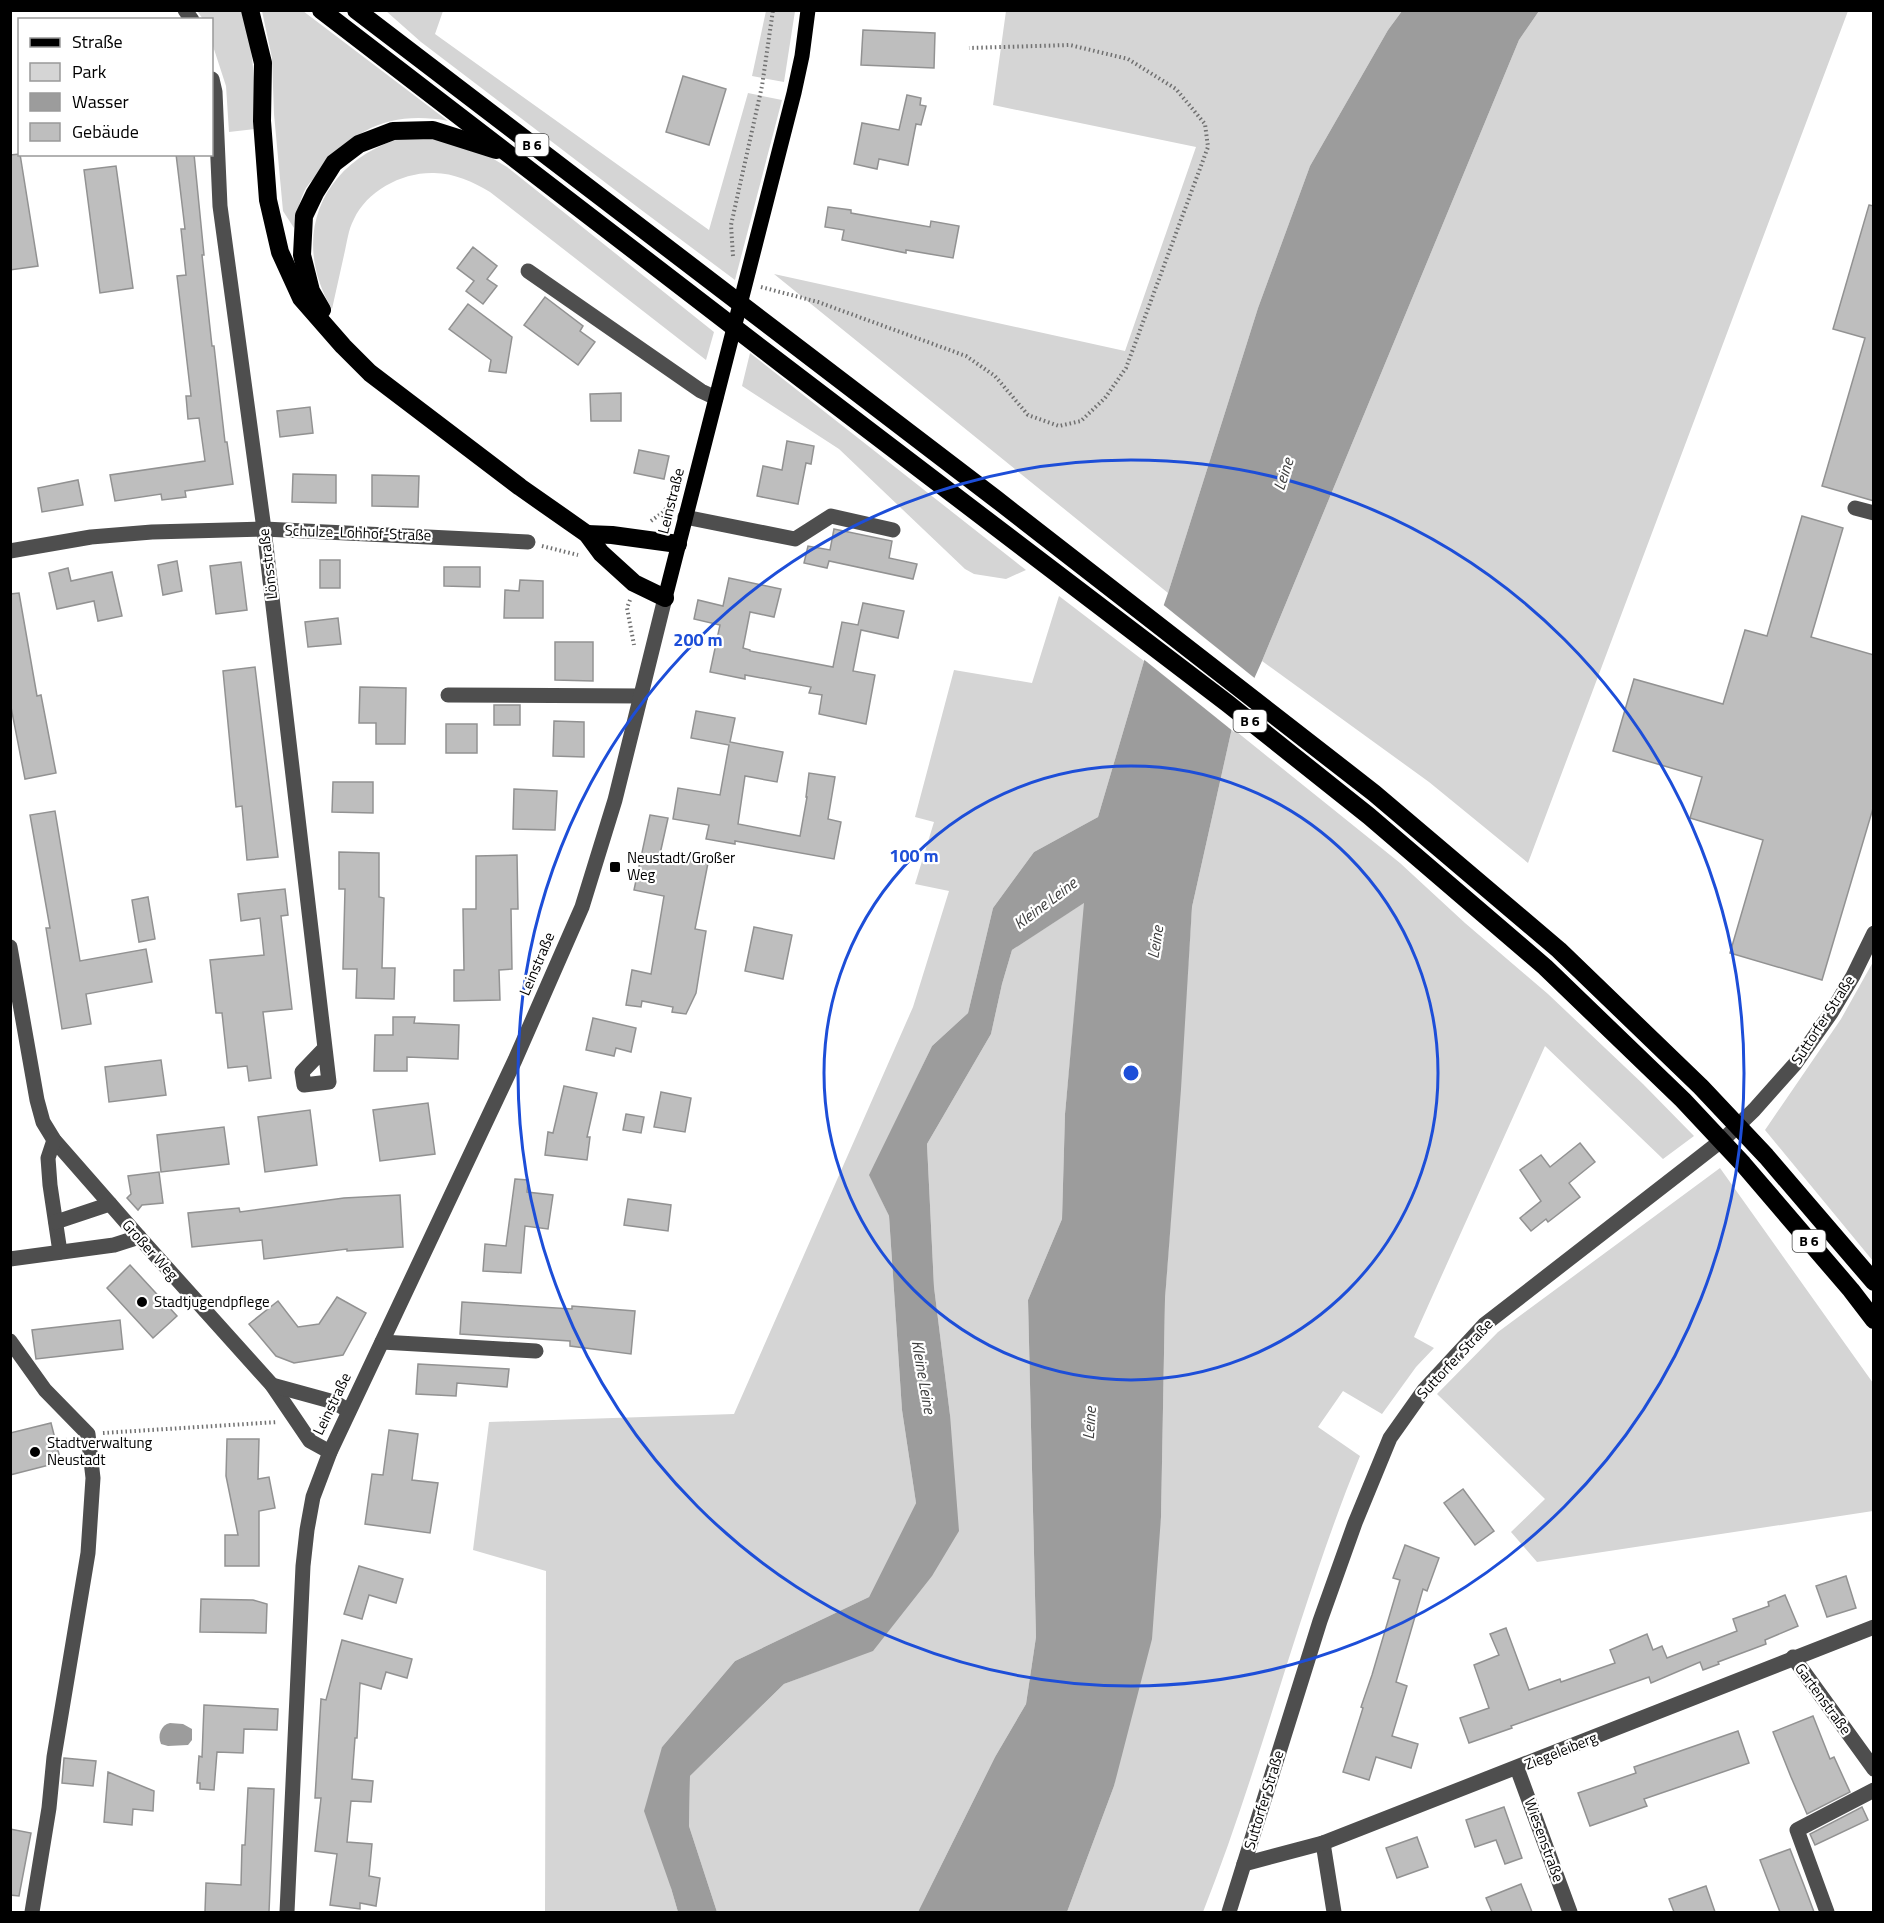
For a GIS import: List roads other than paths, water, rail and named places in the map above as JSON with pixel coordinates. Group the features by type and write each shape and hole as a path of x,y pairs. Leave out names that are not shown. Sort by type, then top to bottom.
{"highway":[{"path":"250,10 263,63 262,121 268,200 280,252 301,298 343,346 380,380 520,487 587,534 602,553 634,583 665,598"},
{"name":"B 6","path":"321,10 987,522 1227,703 1369,816 1545,967 1683,1100 1743,1164 1874,1320"},
{"name":"B 6","path":"356,10 996,499 1365,786 1513,910 1559,950 1701,1087 1766,1156 1874,1282"},
{"path":"370,10 384,32"},
{"path":"343,346 311,291 302,255 304,216 334,163 359,144 393,131 433,130 509,154"},
{"path":"587,534 678,544"}],"main road":[{"name":"Leinstraße","path":"665,598 794,93 808,10"}],"street":[{"name":"Lönsstraße","path":"213,84 220,206 264,529 325,1048"},
{"path":"528,271 716,398"},
{"path":"1855,508 1874,513"},
{"path":"685,518 795,539 831,516 893,530"},
{"name":"Schulze-Lohhof-Straße","path":"10,551 91,537 152,532 264,529 528,542"},
{"name":"Leinstraße","path":"287,1912 304,1554 313,1497 349,1411 516,1060 582,907 615,800 665,598"},
{"path":"448,695 641,696"},
{"name":"Suttorfer Straße","path":"1229,1912 1320,1621 1390,1438 1424,1390 1484,1325 1694,1162 1754,1110 1796,1064 1831,1013 1874,933"},
{"name":"Großer Weg","path":"10,947 37,1100 44,1122 54,1140 272,1385 310,1441 330,1452"},
{"path":"54,1140 48,1158 60,1252"},
{"path":"56,1222 110,1204"},
{"path":"10,1259 114,1245 139,1237"},
{"path":"10,1341 45,1390 88,1434 93,1478 88,1553 54,1757 49,1808 32,1912"},
{"path":"382,1342 536,1351"},
{"path":"272,1385 334,1402 349,1411"},
{"name":"Ziegeleiberg","path":"1244,1864 1323,1843 1874,1627"},
{"name":"Gartenstraße","path":"1793,1657 1874,1769"},
{"name":"Wiesenstraße","path":"1517,1768 1570,1912"},
{"path":"1827,1912 1797,1830 1874,1790"},
{"path":"1323,1843 1334,1912"}],"water":[{"path":"1402,11 1539,11 1519,40 1262,661 1232,728 1192,907 1165,1299 1161,1517 1152,1639 1114,1786 1067,1912 918,1912 995,1757 1026,1704 1036,1637 1028,1300 1062,1219 1065,1114 1084,903 1012,950 991,1034 927,1144 934,1287 950,1415 959,1531 932,1576 873,1651 784,1684 690,1776 689,1826 717,1912 678,1912 644,1811 662,1747 735,1661 869,1597 916,1503 902,1410 889,1216 869,1175 932,1046 968,1013 993,908 1034,852 1098,817 1144,661 1168,593 1258,308 1310,166 1388,30"},
{"path":"170,1723 183,1724 192,1729 192,1740 188,1745 161,1744 159,1737 161,1731"}],"place":[{"name":"Neustadt/Großer Weg","path":"615,867"},
{"name":"Stadtjugendpflege","path":"142,1302"},
{"name":"Stadtverwaltung Neustadt","path":"35,1452"}],"water label":[{"name":"Leine","path":"1283,474"},
{"name":"Kleine Leine","path":"1045,903"},
{"name":"Leine","path":"1155,942"},
{"name":"Kleine Leine","path":"924,1377"},
{"name":"Leine","path":"1089,1423"}]}
